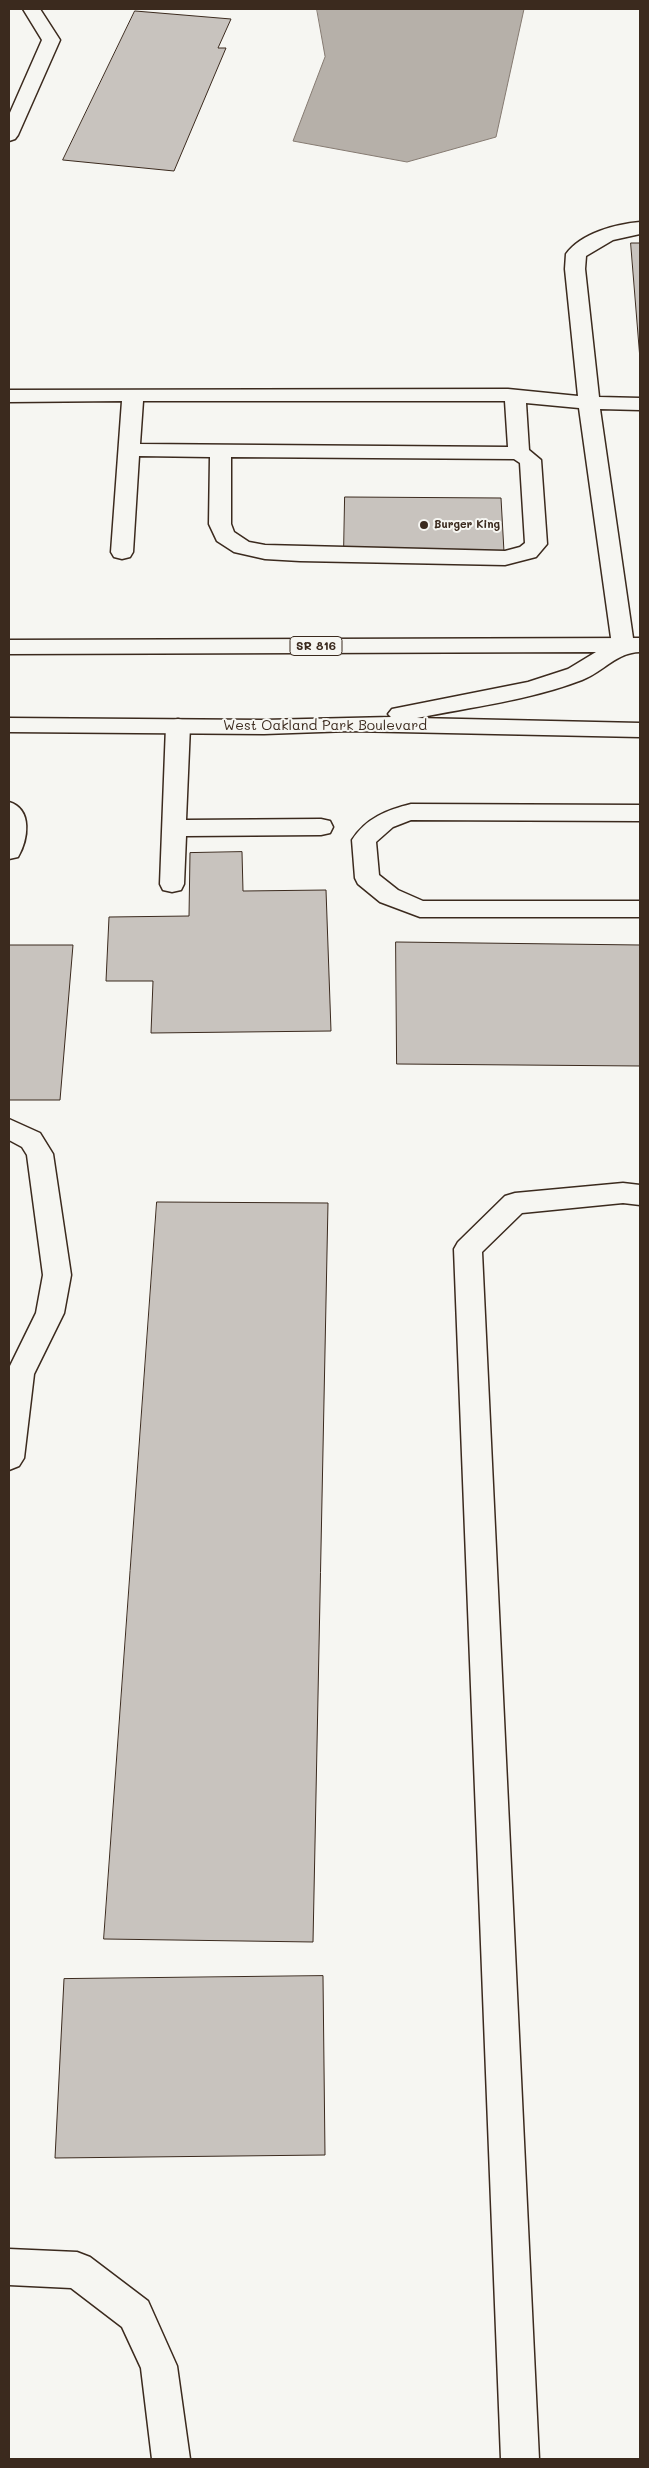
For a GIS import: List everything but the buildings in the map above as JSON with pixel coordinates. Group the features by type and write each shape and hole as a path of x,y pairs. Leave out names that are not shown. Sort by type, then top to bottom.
{"main road":[{"path":"9,134 51,40 32,9"},
{"path":"350,724 532,688 576,674 632,645 589,403 575,269 576,254 590,243 613,232 640,228"},
{"path":"122,552 133,395"},
{"path":"9,396 515,396 589,403 640,404"},
{"path":"515,396 518,453"},
{"path":"129,450 518,453 530,460 536,544 528,552 505,558 300,554 265,552 242,547 225,536 220,524 221,451"},
{"name":"SR 816","path":"9,647 632,645"},
{"name":"West Oakland Park Boulevard","path":"9,725 264,727 350,724 640,730"},
{"path":"172,884 178,726"},
{"path":"9,810 11,812 14,833 9,851"},
{"path":"640,813 411,812 389,817 375,827 364,840 367,878 389,896 420,909 640,909"},
{"path":"173,828 321,827"},
{"path":"9,1129 31,1140 40,1154 57,1275 50,1313 14,1374 9,1458"},
{"path":"520,2459 468,1249 515,1203 623,1194 640,1195"},
{"path":"9,2267 77,2270 135,2314 159,2366 172,2459"}],"shaded area":[{"path":"317,9 524,9 496,137 407,162 293,141 325,57"}],"place":[{"name":"Burger King","path":"424,525"}]}
